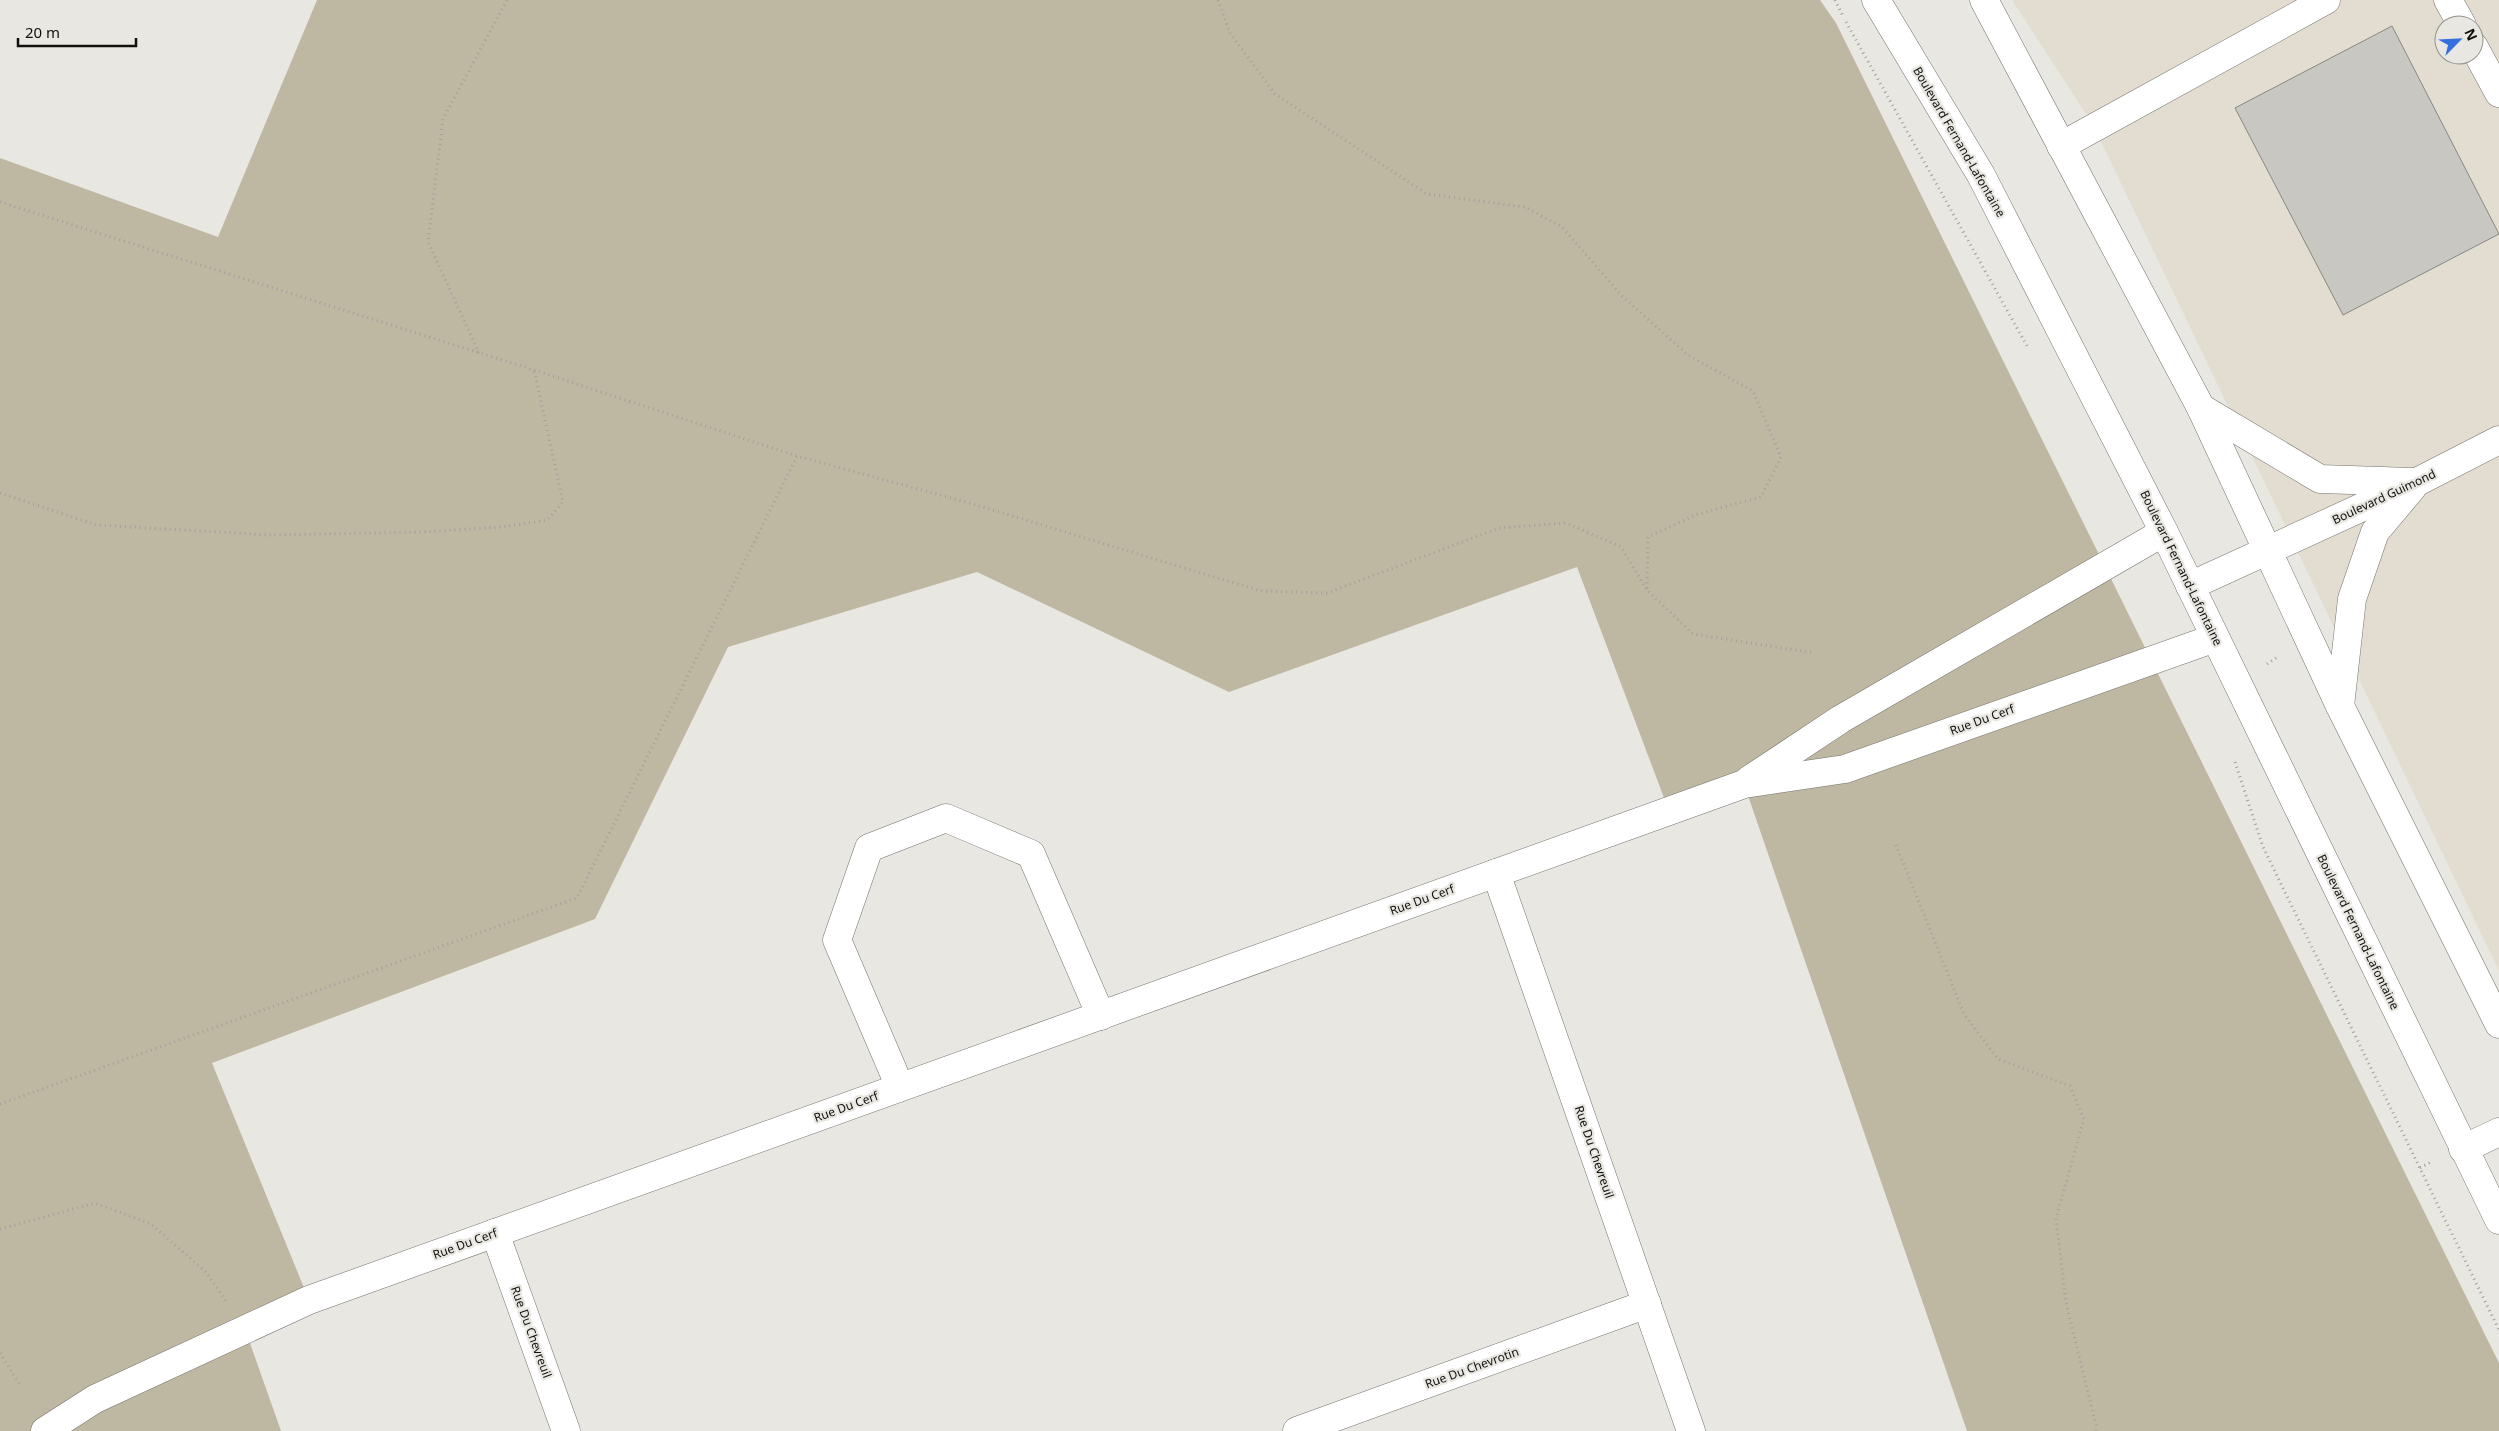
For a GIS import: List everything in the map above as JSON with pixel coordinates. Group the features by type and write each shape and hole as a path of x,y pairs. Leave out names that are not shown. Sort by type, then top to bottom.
{"street":[{"name":"Boulevard Fernand-Lafontaine","path":"1876,0 1981,175 2164,532 2499,1220"},
{"path":"1984,0 2201,408 2340,706 2499,1024"},
{"path":"2061,146 2326,0"},
{"path":"2448,0 2456,15"},
{"path":"2484,65 2499,93"},
{"path":"2201,408 2320,479 2418,482"},
{"name":"Boulevard Guimond","path":"2268,552 2418,482 2499,440"},
{"path":"2340,706 2352,599 2375,532 2418,482"},
{"name":"Rue Du Cerf","path":"1744,784 1841,719 2164,532"},
{"path":"2190,586 2268,552"},
{"name":"Rue Du Cerf","path":"44,1431 95,1399 309,1300 1744,784 1845,769 2215,638"},
{"path":"900,1088 838,940 869,848 946,818 1031,854 1101,1016"},
{"name":"Rue Du Chevreuil","path":"1496,873 1691,1431"},
{"path":"2463,1148 2499,1132"},
{"name":"Rue Du Chevreuil","path":"496,1233 566,1431"},
{"name":"Rue Du Chevrotin","path":"1297,1431 1647,1304"}],"path":[{"path":"480,353 428,242 443,119 507,0"},
{"path":"1218,0 1230,33 1275,94 1427,194 1525,207 1562,227 1623,297 1688,355 1754,391 1781,457 1760,497 1698,514 1648,537 1647,590"},
{"path":"1835,0 1859,48 2028,349"},
{"path":"0,202 534,370 797,456 966,502 1261,591 1326,593 1499,528 1566,523 1621,547 1647,590 1693,634 1815,654"},
{"path":"0,493 97,526 269,535 423,532 502,527 547,520 563,502 534,370"},
{"path":"0,1104 577,898 797,456"},
{"path":"2267,664 2280,656"},
{"path":"2232,753 2264,847 2499,1330"},
{"path":"1896,845 1964,1014 1998,1059 2070,1086 2084,1119 2056,1218 2066,1303 2096,1424 2096,1431"},
{"path":"0,1229 95,1203 151,1224 206,1272 245,1329"},
{"path":"0,1352 20,1385"}],"shaded area":[{"path":"317,0 1820,0 1836,23 2499,1363 2499,1431 1967,1431 1744,784 1669,811 1577,567 1229,692 977,572 728,647 595,919 212,1063 309,1300 245,1329 281,1431 0,1431 0,158 218,237"},
{"path":"2012,0 2499,0 2499,971 2093,125"}],"building":[{"path":"2392,26 2499,234 2343,315 2235,108"}]}
